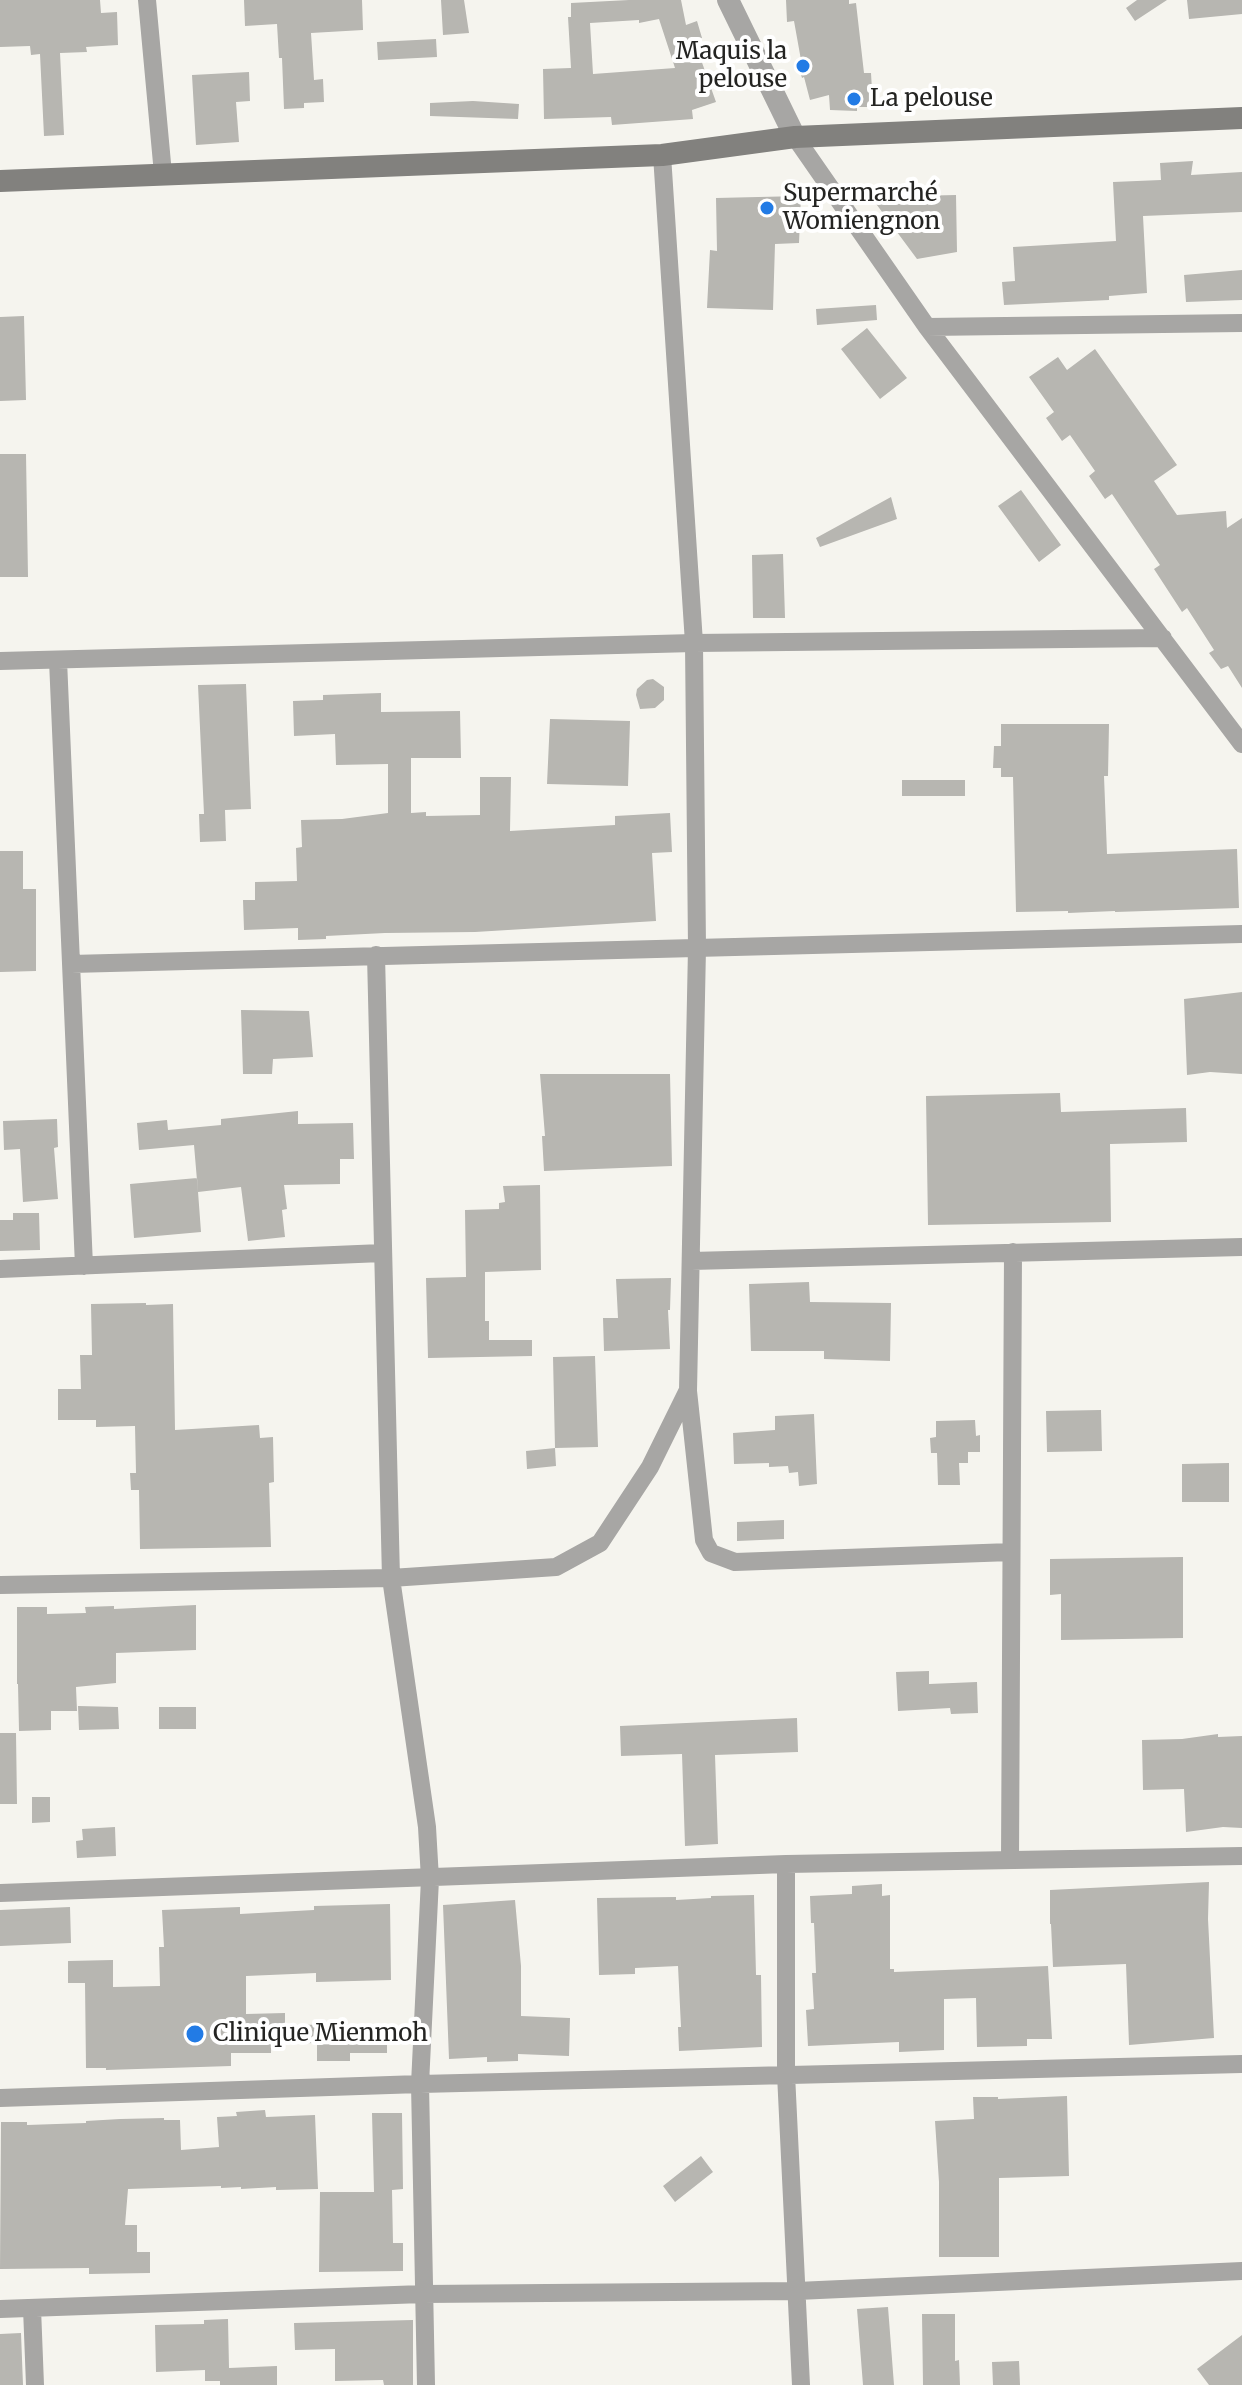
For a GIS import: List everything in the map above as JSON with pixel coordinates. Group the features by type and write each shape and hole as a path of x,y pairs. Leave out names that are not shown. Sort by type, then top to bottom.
{"main road":[{"path":"0,181 662,155 795,137 1242,118"}],"street":[{"path":"147,0 163,174"},
{"path":"728,0 795,137 927,327 1242,744"},
{"path":"662,155 694,643 697,948 688,1391 704,1540 711,1553 735,1562 1011,1552"},
{"path":"927,327 1242,323"},
{"path":"0,661 694,643 1163,638"},
{"path":"58,660 84,1266"},
{"path":"71,964 1242,934"},
{"path":"376,955 391,1578 427,1827 430,1879 420,2084 426,2385"},
{"path":"691,1261 1242,1247"},
{"path":"1010,1860 1013,1252"},
{"path":"0,1269 382,1253"},
{"path":"0,1585 391,1578 556,1567 600,1543 650,1467 688,1391"},
{"path":"0,1893 786,1864 1242,1856"},
{"path":"786,1864 786,2074 801,2385"},
{"path":"0,2098 420,2084 1242,2064"},
{"path":"0,2309 423,2294 797,2291 1242,2271"},
{"path":"32,2308 35,2385"}],"building":[{"path":"0,0 100,0 101,13 117,12 118,45 86,47 87,52 60,53 64,135 44,136 40,54 31,55 30,46 0,47"},
{"path":"244,0 362,0 363,30 311,33 314,80 323,79 324,102 304,103 304,108 284,109 277,24 245,26"},
{"path":"441,0 464,0 469,33 443,35"},
{"path":"681,0 686,25 697,21 702,38 694,40 716,102 692,110 693,119 612,125 611,117 544,119 543,69 571,68 568,17 571,17 571,3","holes":["659,19 675,68 593,74 590,23 639,20 639,23"]},
{"path":"786,0 849,0 849,4 856,3 864,73 871,73 873,107 857,107 857,111 830,110 829,95 810,100 797,62 801,60 794,21 787,22"},
{"path":"1137,0 1167,0 1135,21 1126,8"},
{"path":"1187,0 1242,0 1242,14 1189,19"},
{"path":"436,39 437,57 378,60 377,42"},
{"path":"249,72 250,101 236,102 239,142 196,145 192,75"},
{"path":"473,101 519,104 518,119 430,116 430,103"},
{"path":"1193,161 1191,175 1242,172 1242,212 1143,216 1147,293 1109,296 1109,300 1004,305 1002,282 1015,281 1013,247 1116,241 1113,182 1161,180 1160,163"},
{"path":"956,195 957,252 917,259 871,197"},
{"path":"801,196 799,243 775,244 773,310 707,308 710,250 717,251 716,198"},
{"path":"1242,270 1242,300 1186,302 1184,275"},
{"path":"876,305 877,320 817,325 816,309"},
{"path":"24,316 26,400 0,401 0,317"},
{"path":"867,328 907,378 880,399 841,349"},
{"path":"1095,349 1177,465 1154,481 1177,515 1226,511 1227,528 1242,518 1242,688 1228,666 1221,669 1209,653 1214,650 1187,608 1182,612 1154,569 1160,565 1112,494 1105,499 1089,476 1095,471 1070,435 1062,441 1046,418 1054,412 1029,377 1058,357 1067,370"},
{"path":"0,454 26,454 28,577 0,577"},
{"path":"1021,490 1061,545 1039,562 998,506"},
{"path":"891,497 897,519 820,547 816,538"},
{"path":"783,554 785,618 753,618 752,555"},
{"path":"653,679 664,687 664,700 655,708 640,709 637,689"},
{"path":"246,684 251,809 225,810 226,841 200,842 199,814 204,814 198,685"},
{"path":"381,693 381,712 460,711 461,758 411,758 411,813 426,812 426,816 480,815 480,777 511,777 510,831 615,825 615,816 670,813 672,852 652,853 656,921 475,932 326,936 326,939 298,940 298,928 244,930 243,900 255,900 255,882 297,881 296,848 302,847 301,820 388,813 388,764 336,765 335,734 294,736 293,701 323,700 323,695"},
{"path":"550,719 630,721 628,786 547,784"},
{"path":"1001,724 1109,724 1108,776 1104,776 1107,854 1237,849 1239,908 1016,912 1013,777 1001,777 1001,768 993,768 994,746 1001,746"},
{"path":"902,780 965,780 965,796 902,796"},
{"path":"0,851 23,851 23,889 36,889 36,971 0,972"},
{"path":"1242,992 1242,1074 1210,1072 1187,1075 1184,999"},
{"path":"241,1010 309,1011 313,1057 273,1059 272,1074 243,1074"},
{"path":"540,1074 670,1074 672,1166 544,1171 542,1136 545,1136"},
{"path":"1060,1093 1061,1112 1186,1108 1187,1142 1110,1144 1111,1222 928,1225 926,1096"},
{"path":"298,1111 298,1124 353,1123 354,1159 340,1159 340,1184 284,1185 287,1209 282,1210 285,1237 248,1241 241,1187 198,1192 194,1145 139,1150 137,1123 167,1120 168,1130 221,1125 221,1119"},
{"path":"57,1119 58,1147 54,1148 58,1199 23,1202 20,1149 4,1150 3,1121"},
{"path":"197,1178 201,1232 134,1238 130,1184"},
{"path":"540,1185 541,1270 485,1272 485,1321 489,1321 489,1340 532,1340 532,1356 428,1358 426,1278 466,1277 465,1210 499,1209 499,1203 505,1202 503,1186"},
{"path":"13,1213 39,1213 40,1250 0,1251 0,1220 13,1220"},
{"path":"671,1278 668,1310 670,1349 604,1351 603,1318 618,1318 616,1279"},
{"path":"809,1282 810,1302 891,1303 890,1361 824,1359 824,1351 751,1351 749,1284"},
{"path":"91,1304 173,1304 175,1430 259,1425 260,1438 273,1437 274,1482 269,1483 271,1547 140,1549 139,1490 131,1490 130,1473 136,1473 135,1426 96,1427 96,1420 58,1420 58,1389 81,1389 80,1355 92,1355"},
{"path":"595,1356 598,1447 555,1448 553,1357"},
{"path":"1101,1410 1102,1451 1047,1452 1046,1411"},
{"path":"814,1414 817,1484 799,1486 798,1472 789,1473 788,1466 734,1464 733,1433 775,1430 775,1416"},
{"path":"975,1420 976,1436 980,1435 980,1452 968,1452 968,1463 959,1463 960,1485 938,1485 937,1453 931,1453 930,1438 936,1437 936,1421"},
{"path":"555,1448 556,1466 527,1469 526,1451"},
{"path":"1229,1463 1229,1502 1182,1502 1182,1464"},
{"path":"784,1520 784,1539 737,1541 737,1522"},
{"path":"1183,1557 1183,1638 1061,1640 1061,1594 1050,1595 1050,1559"},
{"path":"196,1605 196,1650 116,1653 116,1683 76,1687 77,1711 51,1711 51,1730 19,1731 17,1607 47,1607 47,1614 86,1613 85,1607 114,1606 114,1609"},
{"path":"929,1671 929,1684 977,1682 978,1713 951,1714 950,1708 898,1711 896,1672"},
{"path":"78,1706 118,1707 119,1729 79,1730"},
{"path":"159,1707 196,1707 196,1729 159,1729"},
{"path":"797,1718 798,1752 715,1755 718,1844 685,1846 682,1754 621,1756 620,1726"},
{"path":"0,1733 16,1733 17,1804 0,1804"},
{"path":"1218,1734 1218,1737 1242,1736 1242,1828 1186,1832 1184,1789 1143,1790 1142,1740"},
{"path":"32,1797 50,1797 50,1822 32,1823"},
{"path":"115,1827 116,1856 77,1858 76,1841 83,1840 82,1829"},
{"path":"1209,1882 1214,2038 1129,2045 1126,1964 1053,1967 1050,1890"},
{"path":"882,1884 882,1896 890,1895 890,1969 894,1972 1048,1966 1052,2039 1027,2039 1027,2046 977,2047 976,1998 944,1999 944,2050 899,2052 899,2042 808,2046 806,2010 814,2009 812,1973 816,1973 810,1896 852,1894 852,1886"},
{"path":"754,1895 756,1975 761,1975 762,2047 679,2051 678,1966 635,1968 635,1974 599,1975 597,1898 676,1897 676,1900"},
{"path":"515,1900 521,1966 521,2016 570,2018 569,2056 518,2054 518,2061 487,2062 487,2057 449,2059 443,1905"},
{"path":"390,1904 391,1980 316,1982 316,1973 246,1976 246,2014 285,2013 285,2025 387,2024 387,2053 350,2053 350,2061 317,2061 317,2043 271,2044 271,2053 231,2053 231,2066 86,2068 85,1983 68,1983 68,1961 113,1960 113,1987 160,1986 159,1947 164,1947 162,1910 240,1907 240,1914 314,1910 314,1906"},
{"path":"70,1907 71,1943 0,1946 0,1910"},
{"path":"1067,2096 1069,2176 999,2178 999,2257 939,2257 935,2121 974,2119 973,2097"},
{"path":"265,2110 266,2117 315,2115 318,2189 221,2186 128,2189 125,2225 137,2225 137,2252 150,2252 150,2273 89,2274 89,2268 0,2269 1,2122 27,2122 27,2125 120,2119 180,2120 181,2150 219,2147 217,2117"},
{"path":"372,2113 402,2113 403,2189 392,2190 393,2243 403,2243 403,2271 319,2272 320,2192 374,2192"},
{"path":"701,2156 713,2172 675,2202 663,2186"},
{"path":"888,2307 894,2385 863,2385 857,2309"},
{"path":"922,2314 955,2314 955,2361 959,2360 960,2385 923,2385"},
{"path":"228,2319 229,2368 277,2366 277,2385 220,2385 220,2381 205,2381 205,2370 156,2372 155,2325 204,2324 204,2320"},
{"path":"413,2320 413,2385 384,2385 383,2380 335,2381 335,2349 295,2350 294,2323"},
{"path":"21,2333 23,2385 0,2385 0,2334"},
{"path":"1242,2335 1242,2385 1209,2385 1197,2369"},
{"path":"1019,2361 1020,2385 993,2385 992,2362"}],"place":[{"name":"Maquis la pelouse","path":"803,66"},
{"name":"La pelouse","path":"854,99"},
{"name":"Supermarché Womiengnon","path":"767,208"},
{"name":"Clinique Mienmoh","path":"195,2034"}]}
